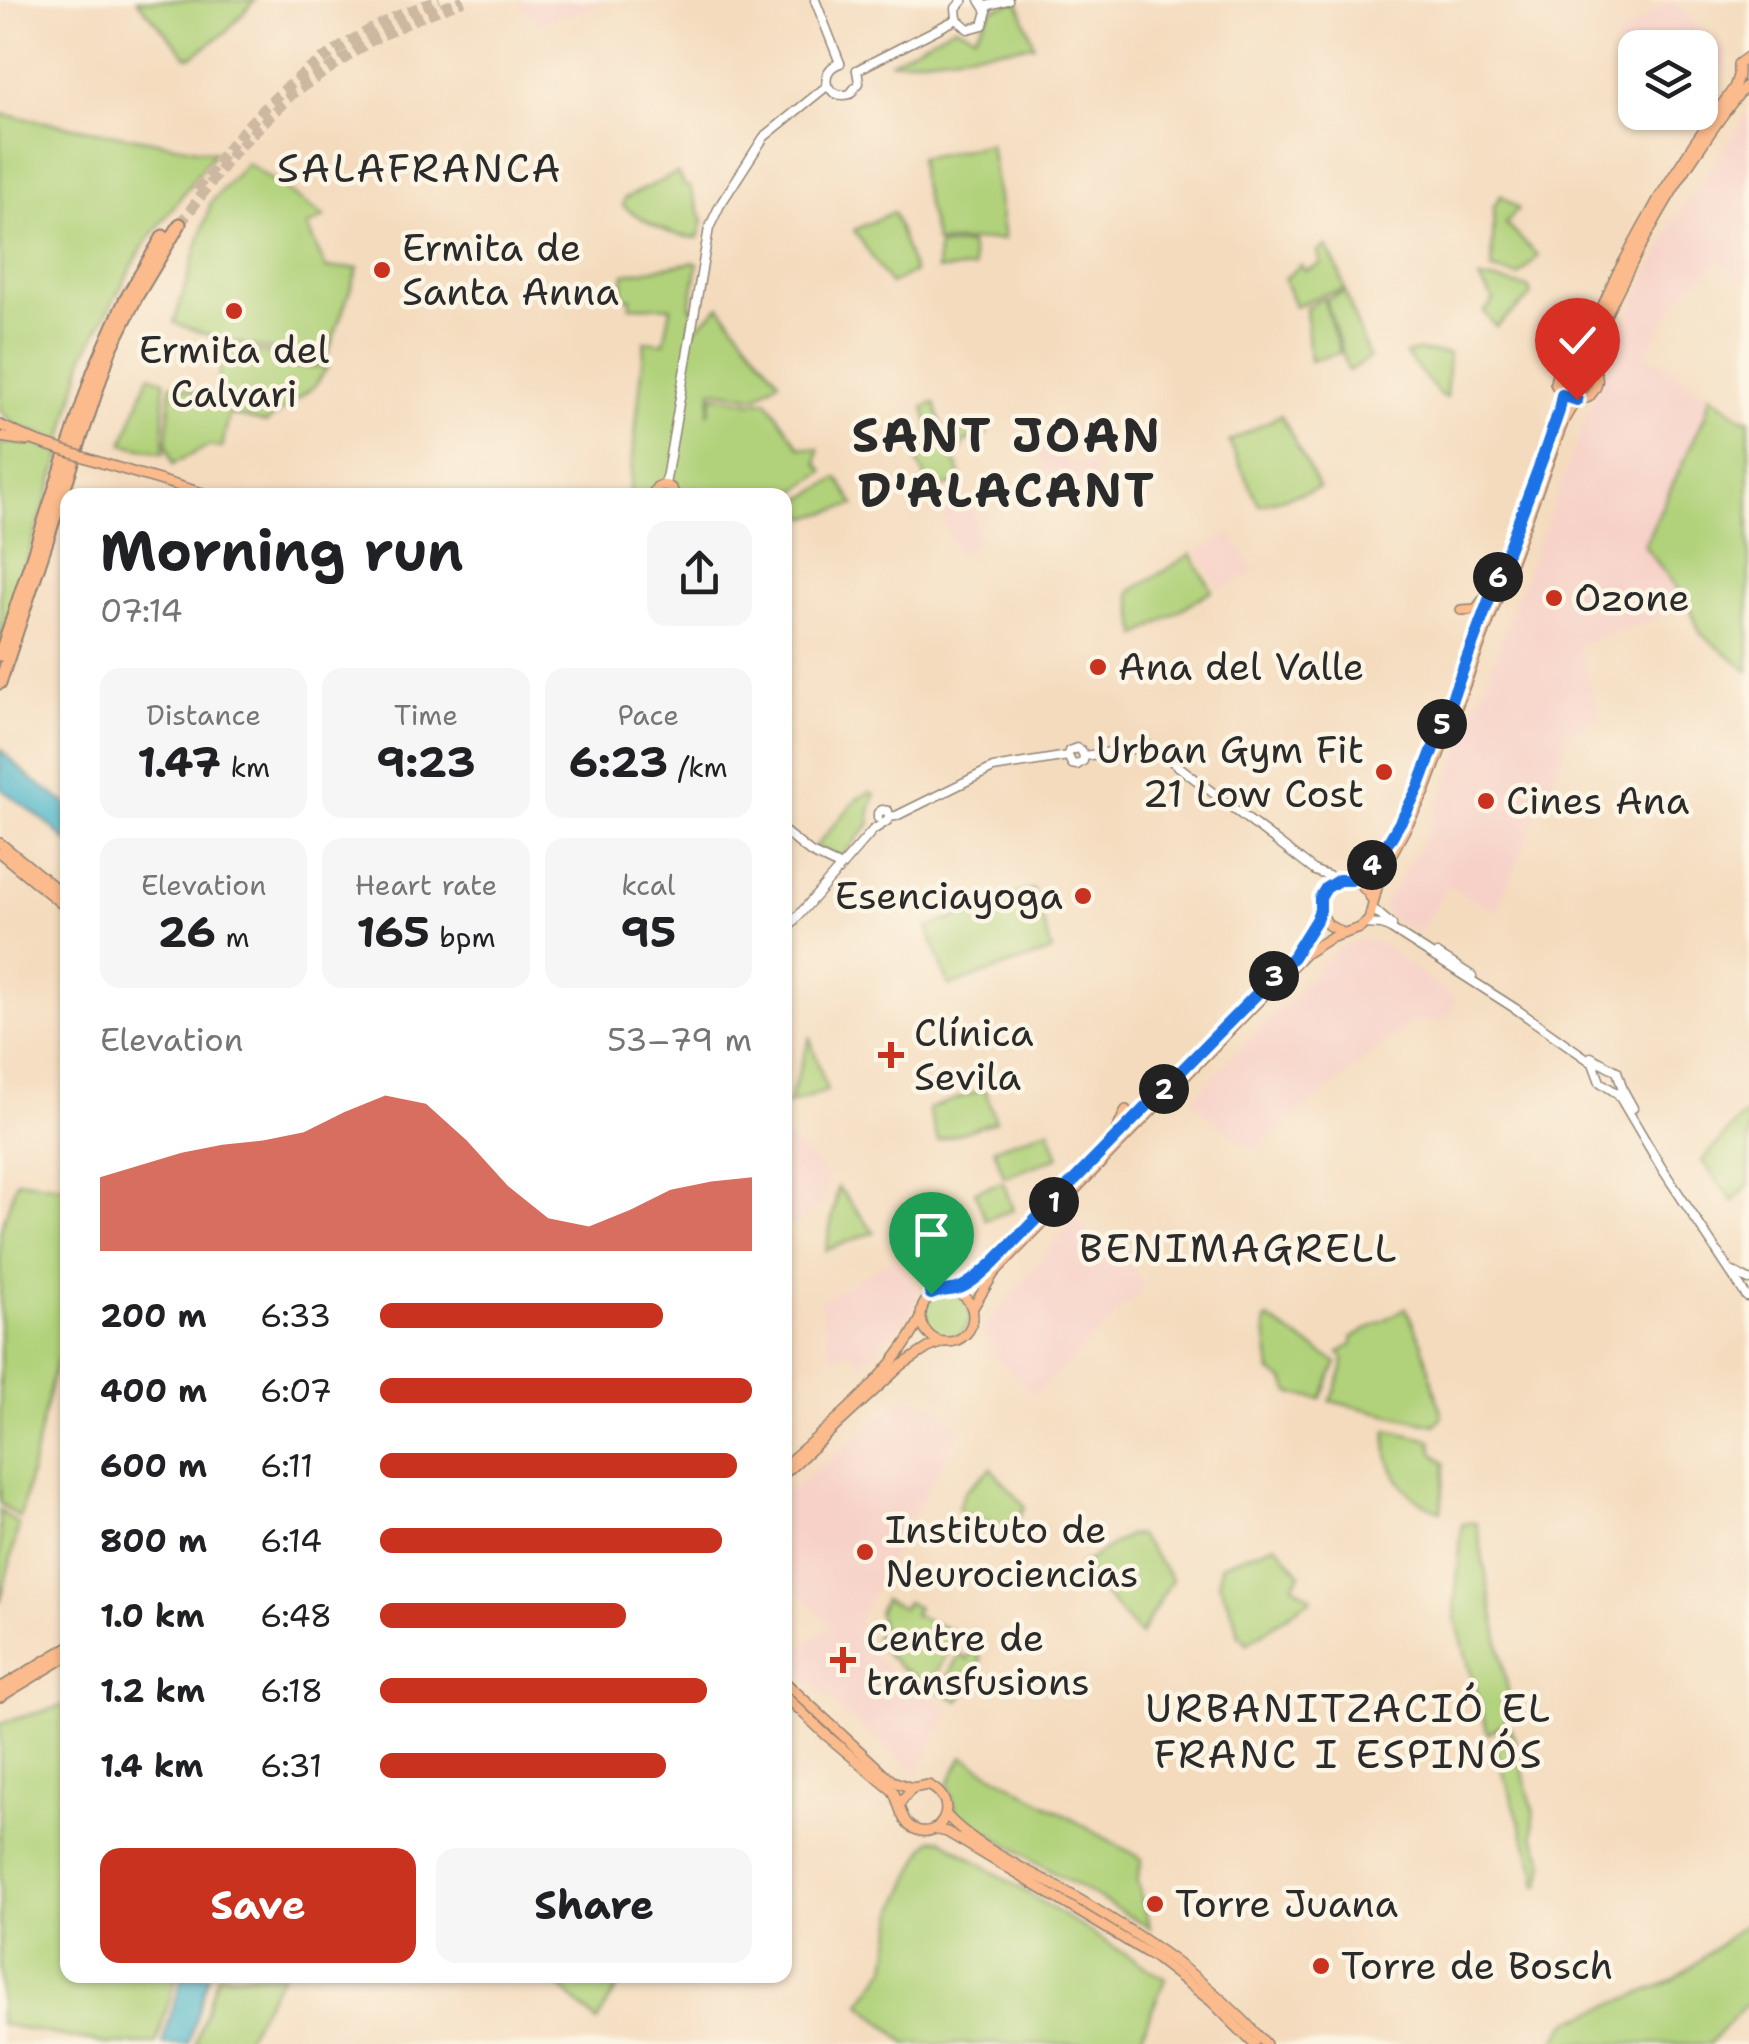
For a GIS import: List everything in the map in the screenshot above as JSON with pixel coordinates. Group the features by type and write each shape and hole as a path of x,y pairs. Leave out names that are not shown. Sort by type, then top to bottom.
{"highway":[{"path":"0,655 104,345 142,269 177,222 110,351 64,488"},
{"path":"0,682 60,501"}],"main road":[{"path":"1351,880 1379,858 1419,786 1559,411 1562,395 1555,383 1556,373 1573,358 1595,324 1617,274 1659,198 1730,94 1738,76 1738,64 1749,56"},
{"path":"1562,395 1577,400 1588,397 1595,388 1596,374 1590,364 1593,342 1655,217 1699,148 1749,84 1738,76"},
{"path":"1595,324 1596,299"},
{"path":"1573,358 1590,364"},
{"path":"972,1308 994,1274 1304,955 1313,947 1365,924 1380,876 1425,792 1564,420 1577,400"},
{"path":"0,425 35,441 186,488"},
{"path":"0,438 35,441"},
{"path":"656,488 670,488"},
{"path":"1478,630 1475,620 1461,610 1479,608 1508,549"},
{"path":"0,843 60,892"},
{"path":"0,854 60,903"},
{"path":"954,1290 993,1263 1293,957 1306,939 1320,910 1323,893 1330,885 1351,880 1362,885 1372,905"},
{"path":"1320,910 1328,925 1343,932"},
{"path":"1084,1170 1121,1126 1126,1110"},
{"path":"792,1459 904,1350 920,1320 923,1303 931,1294 954,1290 964,1295 973,1319 967,1332 957,1340 928,1348 902,1365 792,1467"},
{"path":"920,1320 926,1332 942,1342"},
{"path":"0,1688 60,1652"},
{"path":"0,1697 60,1661"},
{"path":"792,1688 894,1782 912,1788 928,1785 937,1790 946,1803 943,1822 926,1832 911,1828 893,1791 792,1703"},
{"path":"900,1803 912,1788"},
{"path":"946,1815 995,1851 1173,1958 1230,2004 1266,2044"},
{"path":"934,1829 959,1838 1154,1957 1212,2001 1254,2044"}],"street":[{"path":"816,0 840,63"},
{"path":"962,0 956,8 957,18 968,28 978,28 988,16 983,3 1008,0"},
{"path":"857,70 957,18"},
{"path":"833,65 852,65 857,70 859,83 850,94 834,94 827,86 827,72 833,65"},
{"path":"665,485 709,228 764,136 827,86"},
{"path":"792,923 883,819 993,768 1068,756 1069,751 1077,748 1084,756 1152,746 1314,871 1339,880"},
{"path":"792,838 811,853 841,867"},
{"path":"1314,871 1323,893"},
{"path":"1372,905 1380,917 1615,1068 1647,1142"},
{"path":"1365,924 1392,928 1586,1057 1600,1082 1618,1094 1676,1190 1748,1295 1748,1308"},
{"path":"1598,1074 1607,1066"},
{"path":"1610,1087 1619,1078"},
{"path":"1726,1265 1749,1280"}],"shaded area":[{"path":"517,0 612,0 537,24"},
{"path":"1670,0 1703,30 1629,30"},
{"path":"1718,44 1726,51 1727,66 1718,77"},
{"path":"1749,112 1749,278 1742,285 1719,260 1676,301 1646,354 1710,395 1705,416 1644,545 1686,600 1643,624 1579,644 1599,718 1569,733 1497,911 1448,886 1419,933 1391,919 1383,907 1429,829 1601,373 1675,220"},
{"path":"1040,445 1062,445 1067,465 1097,462 1096,483 1070,490 1071,498 1048,500"},
{"path":"972,493 979,543 956,554 942,510"},
{"path":"1231,534 1255,571 1220,590 1198,551"},
{"path":"1360,940 1376,941 1456,1000 1446,1020 1412,1022 1253,1152 1191,1100 1340,947"},
{"path":"792,1140 828,1178 824,1204 798,1225 792,1224"},
{"path":"1077,1216 1099,1247 1116,1243 1145,1286 1035,1396 996,1357 982,1330"},
{"path":"894,1258 919,1291 912,1312 862,1365 850,1350 832,1359 819,1302"},
{"path":"904,1396 936,1406 961,1429 858,1620 870,1639 868,1647 894,1675 952,1708 919,1771 849,1717 792,1665 792,1654 830,1625 792,1585 792,1489"}],"green space":[{"path":"137,0 255,0 227,31 187,57"},
{"path":"1018,1 1034,45 889,62 955,26 975,35 993,9"},
{"path":"0,114 215,152 142,248 84,356 62,443 14,424 0,411"},
{"path":"990,144 1004,239 936,243 919,158"},
{"path":"247,163 325,217 307,227 326,268 358,268 324,364 287,362 287,353 223,340 174,323 211,202"},
{"path":"677,173 690,187 703,221 698,238 658,228 623,206 625,198"},
{"path":"1501,195 1518,209 1506,224 1538,256 1519,276 1492,270 1494,206"},
{"path":"893,212 914,272 890,284 854,230"},
{"path":"970,244 974,268 937,270 938,246"},
{"path":"1326,246 1345,290 1295,306 1284,279 1301,265 1305,271 1321,264 1318,252"},
{"path":"698,264 690,307 694,308 691,332 720,306 779,380 756,397 712,390 708,415 713,395 752,402 767,400 800,447 819,449 817,463 824,471 792,494 792,488 630,488 645,341 664,343 671,307 630,306 631,298 622,297 624,274"},
{"path":"1479,279 1529,288 1531,296 1496,327 1484,312 1494,301"},
{"path":"1345,292 1369,358 1348,371 1326,299"},
{"path":"1323,298 1340,353 1310,361 1306,308"},
{"path":"225,343 285,358 285,366 327,368 315,386 266,423 229,414 222,448 209,446 173,464 167,445 171,384 215,397"},
{"path":"1405,354 1449,354 1446,398"},
{"path":"149,375 164,380 164,453 123,444"},
{"path":"1710,395 1749,419 1749,671 1701,634 1686,600 1644,545 1705,416"},
{"path":"935,403 945,436 985,424 987,434 964,442 962,449 953,454 962,482 931,489 914,446 933,440 924,407"},
{"path":"1281,415 1319,488 1259,505 1229,442"},
{"path":"0,443 38,444 62,453 0,641"},
{"path":"838,478 855,505 807,518 798,502"},
{"path":"1191,554 1212,590 1138,636 1130,592"},
{"path":"871,792 875,795 870,824 841,857 815,847 857,799"},
{"path":"1033,889 1052,951 949,986 928,928"},
{"path":"810,1038 827,1091 792,1103"},
{"path":"982,1090 996,1121 938,1141 928,1109"},
{"path":"1749,1113 1749,1185 1733,1201 1702,1161"},
{"path":"1049,1129 1059,1157 1004,1177 994,1148"},
{"path":"17,1180 60,1186 60,1362 56,1361 20,1518 0,1503 0,1232"},
{"path":"1003,1182 1013,1210 985,1220 975,1191"},
{"path":"838,1187 874,1232 826,1250"},
{"path":"947,1292 963,1299 970,1315 963,1331 947,1338 931,1331 924,1315 931,1299"},
{"path":"1406,1308 1422,1344 1442,1416 1435,1425 1330,1401 1343,1370 1344,1358 1339,1353 1353,1344 1352,1338"},
{"path":"1268,1319 1337,1363 1321,1399 1290,1393 1285,1381 1271,1372 1265,1321"},
{"path":"1387,1430 1431,1440 1433,1452 1445,1464 1441,1511 1417,1499 1399,1480 1389,1457"},
{"path":"991,1468 1025,1506 1016,1523 1009,1527 965,1515 958,1507 965,1491"},
{"path":"0,1511 19,1525 0,1603"},
{"path":"1476,1522 1513,1717 1488,1734 1455,1604 1462,1524"},
{"path":"1128,1535 1139,1536 1172,1579 1140,1635 1079,1566"},
{"path":"1276,1544 1301,1574 1293,1585 1312,1598 1247,1644 1239,1637 1219,1583 1221,1565"},
{"path":"884,1599 902,1608 906,1602 917,1608 913,1614 950,1630 954,1641 929,1686 897,1665 874,1641 881,1625 878,1612"},
{"path":"973,1650 981,1659 959,1701 939,1691 960,1654 967,1660"},
{"path":"60,1707 60,1983 175,1983 156,2044 106,2044 0,2024 0,1723"},
{"path":"1511,1728 1534,1813 1533,1834 1545,1862 1541,1885 1537,1886 1536,1871 1493,1742"},
{"path":"963,1757 1142,1859 1137,1882 1150,1928 957,1813 948,1784"},
{"path":"941,1839 1165,1979 1138,2044 907,2044 861,2003 887,1967 896,1909 925,1847 932,1840"},
{"path":"1749,1921 1749,2001 1709,2044 1554,2044 1570,2021 1675,1980"},
{"path":"215,1983 277,1983 242,2044 195,2044"},
{"path":"556,1983 620,1983 597,2022"}],"water":[{"path":"0,749 30,778 60,799 60,835 49,824 0,788"},
{"path":"181,1983 207,1983 188,2044 162,2044"}],"tunnel":[{"path":"196,190 257,116 302,75 383,23 440,0"},
{"path":"180,224 233,153 293,93 372,40 464,0"}],"place":[{"name":"Ermita de Santa Anna","path":"382,270"},
{"name":"Ermita del Calvari","path":"234,311"},
{"name":"Ozone","path":"1554,598"},
{"name":"Ana del Valle","path":"1098,667"},
{"name":"Urban Gym Fit 21 Low Cost","path":"1384,772"},
{"name":"Cines Ana","path":"1486,801"},
{"name":"Esenciayoga","path":"1083,896"},
{"name":"Clínica Sevila","path":"891,1055"},
{"name":"Instituto de Neurociencias","path":"865,1552"},
{"name":"Centre de transfusions","path":"843,1660"},
{"name":"Torre Juana","path":"1155,1904"},
{"name":"Torre de Bosch","path":"1321,1966"}],"district":[{"name":"SALAFRANCA","path":"420,168"},
{"name":"SANT JOAN D'ALACANT","path":"1007,462"},
{"name":"BENIMAGRELL","path":"1239,1248"},
{"name":"URBANITZACIÓ EL FRANC I ESPINÓS","path":"1349,1731"}],"route":[{"path":"931,1294 954,1290 993,1263 1293,957 1316,920 1326,888 1339,880 1351,880 1379,858 1419,786 1544,454 1562,395 1577,400"}]}
